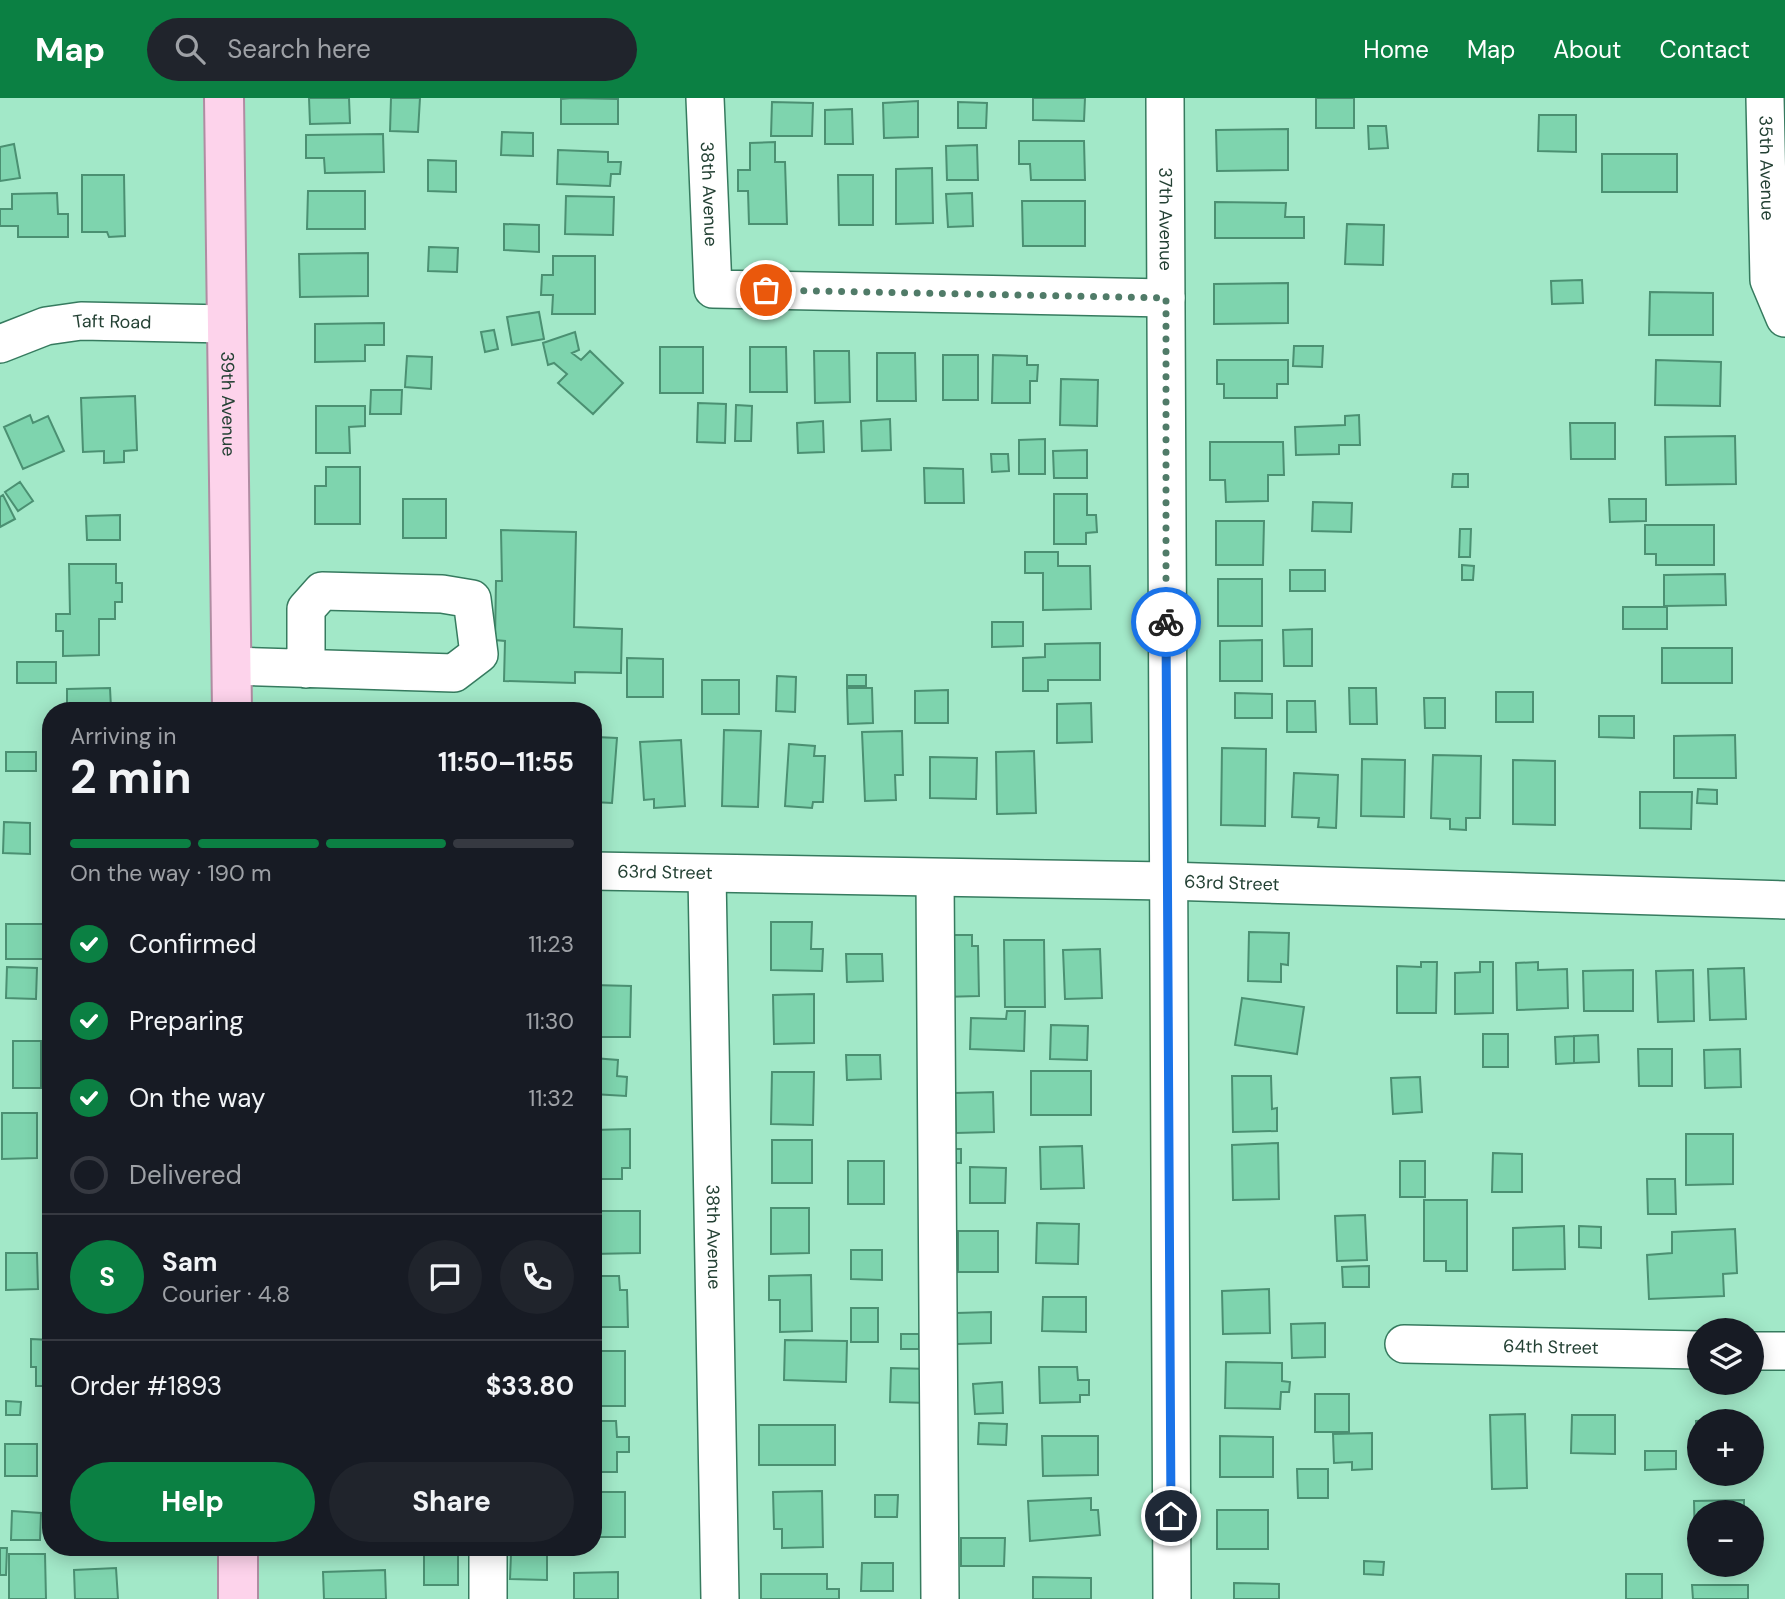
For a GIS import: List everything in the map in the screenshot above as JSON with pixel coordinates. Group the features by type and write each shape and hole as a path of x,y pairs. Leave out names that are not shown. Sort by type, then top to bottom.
{"main road":[{"name":"39th Avenue","path":"224,98 232,702"},
{"path":"238,1556 238,1599"}],"street":[{"name":"38th Avenue","path":"705,98 713,289 1166,298"},
{"name":"37th Avenue","path":"1165,98 1166,881 1172,1599"},
{"name":"35th Avenue","path":"1765,98 1769,280 1785,318"},
{"name":"Taft Road","path":"0,344 46,326 81,321 227,324"},
{"path":"232,666 306,669 454,673 479,654 472,599 442,594 322,592 306,609 306,669"},
{"name":"63rd Street","path":"602,871 1166,881 1785,900"},
{"name":"38th Avenue","path":"707,875 720,1599"},
{"path":"935,878 940,1599"},
{"name":"64th Street","path":"1404,1344 1687,1350"},
{"path":"1764,1351 1785,1351"},
{"path":"488,1556 488,1599"}],"building":[{"path":"309,98 349,98 350,123 310,124"},
{"path":"391,98 420,98 418,132 390,131"},
{"path":"1033,98 1085,98 1084,121 1033,120"},
{"path":"1316,98 1354,98 1354,128 1316,128"},
{"path":"561,99 618,99 618,124 561,124"},
{"path":"918,101 918,137 884,138 883,103"},
{"path":"772,102 813,103 812,136 771,136"},
{"path":"958,102 987,103 986,128 958,128"},
{"path":"852,109 853,144 825,144 825,110"},
{"path":"1539,115 1576,115 1576,152 1538,151"},
{"path":"1368,126 1386,126 1388,148 1369,149"},
{"path":"1288,129 1288,170 1217,171 1216,130"},
{"path":"502,132 533,133 533,156 501,155"},
{"path":"383,134 384,172 325,173 324,158 306,158 306,135"},
{"path":"1019,141 1084,141 1085,180 1031,180 1030,164 1019,164"},
{"path":"775,142 775,162 785,162 787,224 749,224 748,191 738,191 738,170 750,170 750,143"},
{"path":"14,144 20,178 0,181 0,147"},
{"path":"977,145 978,180 947,180 946,146"},
{"path":"558,150 608,152 608,162 621,162 620,174 611,174 610,186 557,184"},
{"path":"1602,154 1677,154 1677,192 1602,192"},
{"path":"428,160 456,161 456,192 428,191"},
{"path":"932,168 933,223 896,224 896,169"},
{"path":"82,175 124,175 125,236 109,237 107,232 82,232"},
{"path":"838,175 873,175 873,225 839,225"},
{"path":"308,191 365,191 365,229 307,229"},
{"path":"57,193 58,214 68,214 68,237 18,237 18,226 0,226 0,209 12,209 12,194"},
{"path":"972,193 973,226 948,227 946,194"},
{"path":"566,196 614,197 613,235 565,234"},
{"path":"1022,201 1085,201 1085,246 1023,246"},
{"path":"1215,202 1286,203 1285,217 1304,217 1304,238 1215,238"},
{"path":"504,224 539,225 539,252 504,250"},
{"path":"1347,224 1384,225 1383,265 1345,264"},
{"path":"429,247 458,248 457,272 428,271"},
{"path":"368,253 368,296 300,297 299,254"},
{"path":"553,256 595,256 595,314 552,314 553,295 541,295 542,275 553,275"},
{"path":"1582,280 1583,303 1552,304 1551,281"},
{"path":"1288,283 1288,323 1214,324 1214,284"},
{"path":"1650,292 1713,293 1713,335 1649,335"},
{"path":"539,312 544,339 512,345 507,317"},
{"path":"384,323 384,345 365,345 365,361 315,362 315,324"},
{"path":"494,330 498,349 485,352 481,332"},
{"path":"575,332 579,350 572,353 581,360 590,351 623,383 593,414 558,383 567,374 554,363 548,365 543,343"},
{"path":"1294,346 1323,346 1322,367 1293,366"},
{"path":"660,347 703,347 703,393 660,393"},
{"path":"750,347 786,347 787,392 750,392"},
{"path":"814,351 849,351 850,402 815,403"},
{"path":"877,353 915,353 916,401 877,401"},
{"path":"943,355 978,355 978,400 943,400"},
{"path":"993,355 1027,356 1027,365 1038,365 1037,381 1030,381 1030,403 992,403"},
{"path":"407,356 432,357 431,389 405,387"},
{"path":"1217,360 1288,360 1288,384 1277,384 1277,398 1224,398 1224,384 1217,384"},
{"path":"1656,360 1721,362 1720,406 1655,405"},
{"path":"1061,379 1098,380 1097,426 1060,425"},
{"path":"371,390 402,390 401,414 370,414"},
{"path":"135,396 137,450 124,451 124,462 104,463 104,451 83,452 81,398"},
{"path":"698,403 726,404 725,443 697,442"},
{"path":"736,405 752,406 751,441 735,441"},
{"path":"316,406 365,406 365,426 349,427 350,453 316,453"},
{"path":"30,415 33,423 48,416 64,451 23,469 4,427"},
{"path":"1359,415 1360,445 1339,445 1339,454 1296,455 1295,427 1345,425 1345,416"},
{"path":"890,419 891,450 862,451 861,421"},
{"path":"823,421 824,452 798,453 797,423"},
{"path":"1570,423 1615,423 1615,459 1571,459"},
{"path":"1735,436 1736,484 1666,485 1665,437"},
{"path":"1045,439 1045,474 1019,474 1019,440"},
{"path":"1210,442 1283,442 1284,475 1268,475 1268,501 1226,502 1225,480 1210,480"},
{"path":"1087,450 1087,478 1054,478 1053,451"},
{"path":"991,454 1008,454 1009,471 992,472"},
{"path":"326,467 360,467 360,524 315,524 315,486 326,486"},
{"path":"924,468 963,469 964,503 925,503"},
{"path":"1453,474 1468,474 1468,487 1452,487"},
{"path":"20,482 33,501 18,511 5,492"},
{"path":"1054,494 1087,494 1087,515 1096,515 1097,532 1086,533 1086,544 1054,544"},
{"path":"3,495 15,519 0,527 0,497"},
{"path":"403,499 446,499 446,538 403,538"},
{"path":"1609,499 1646,499 1646,521 1610,522"},
{"path":"1313,502 1352,503 1351,532 1312,531"},
{"path":"120,515 120,540 87,540 86,516"},
{"path":"1216,521 1264,521 1263,565 1216,565"},
{"path":"1645,525 1714,525 1714,565 1656,565 1656,554 1645,554"},
{"path":"1460,529 1471,529 1470,557 1459,557"},
{"path":"501,530 576,532 574,627 622,629 621,673 575,672 575,683 504,681 505,641 495,640 496,581 502,581"},
{"path":"1025,552 1058,552 1058,566 1090,566 1091,609 1043,610 1043,573 1025,573"},
{"path":"69,564 116,564 116,583 122,583 122,602 115,602 115,619 99,619 99,655 63,656 63,631 56,631 56,614 70,614"},
{"path":"1462,565 1474,566 1473,580 1462,580"},
{"path":"1290,570 1325,570 1325,591 1290,591"},
{"path":"1725,574 1726,605 1664,606 1664,575"},
{"path":"1218,579 1262,579 1262,626 1218,626"},
{"path":"1623,607 1667,607 1667,629 1623,629"},
{"path":"992,622 1023,622 1023,646 992,647"},
{"path":"1312,629 1312,666 1284,666 1283,630"},
{"path":"1262,640 1262,681 1220,681 1220,641"},
{"path":"1100,643 1100,680 1048,680 1048,691 1023,691 1023,658 1045,657 1045,644"},
{"path":"1662,648 1732,648 1732,683 1662,683"},
{"path":"627,658 663,659 663,697 627,697"},
{"path":"17,662 56,662 56,683 17,683"},
{"path":"847,675 866,675 866,686 847,686"},
{"path":"777,676 796,677 795,712 776,711"},
{"path":"702,680 739,680 739,714 702,714"},
{"path":"110,688 111,702 67,702 67,689"},
{"path":"847,688 872,688 873,723 848,724"},
{"path":"1349,688 1376,688 1377,724 1350,724"},
{"path":"948,690 948,723 915,723 915,691"},
{"path":"1496,692 1533,692 1533,722 1496,722"},
{"path":"1235,693 1272,694 1272,718 1235,718"},
{"path":"1424,698 1445,698 1445,728 1425,728"},
{"path":"1287,701 1315,701 1316,732 1287,732"},
{"path":"1091,703 1092,742 1057,743 1057,704"},
{"path":"1599,716 1634,716 1634,738 1599,737"},
{"path":"724,730 761,731 758,807 722,806"},
{"path":"902,731 903,775 895,775 896,800 865,801 862,732"},
{"path":"1735,735 1736,778 1674,778 1674,736"},
{"path":"602,737 617,738 612,803 602,802"},
{"path":"681,740 685,806 654,808 654,799 644,800 640,742"},
{"path":"789,744 815,746 814,756 825,756 823,802 813,802 812,808 785,806"},
{"path":"1222,748 1266,749 1265,826 1221,825"},
{"path":"1034,751 1036,813 997,814 996,752"},
{"path":"6,752 36,752 36,771 6,771"},
{"path":"1433,755 1481,756 1480,818 1466,818 1466,830 1450,829 1450,819 1431,818"},
{"path":"930,757 977,758 976,799 930,798"},
{"path":"1362,759 1405,760 1404,817 1361,816"},
{"path":"1513,760 1555,761 1555,825 1513,824"},
{"path":"1294,773 1338,775 1336,828 1318,827 1319,818 1292,817"},
{"path":"1698,789 1717,790 1717,804 1697,803"},
{"path":"1640,792 1692,792 1691,829 1640,828"},
{"path":"4,822 30,823 30,854 3,853"},
{"path":"771,922 812,922 811,949 823,949 822,971 771,970"},
{"path":"6,924 42,924 42,959 6,959"},
{"path":"1249,932 1289,933 1288,965 1281,964 1281,982 1248,981"},
{"path":"948,935 972,935 972,946 978,946 979,996 941,997"},
{"path":"1004,940 1044,940 1045,1007 1005,1007"},
{"path":"1100,949 1102,998 1065,999 1063,950"},
{"path":"846,954 882,954 883,981 847,982"},
{"path":"1421,962 1437,962 1436,1013 1397,1013 1397,966 1421,967"},
{"path":"1480,962 1493,962 1493,1013 1455,1014 1455,973 1480,972"},
{"path":"1538,962 1538,970 1567,969 1568,1008 1517,1010 1516,963"},
{"path":"7,967 37,968 36,999 6,998"},
{"path":"1744,968 1746,1019 1710,1020 1708,969"},
{"path":"1633,970 1633,1011 1584,1011 1583,971"},
{"path":"1693,970 1694,1021 1658,1022 1656,971"},
{"path":"602,985 631,986 630,1037 602,1037"},
{"path":"814,994 814,1043 774,1044 773,995"},
{"path":"1242,998 1304,1007 1297,1054 1235,1045"},
{"path":"1007,1011 1025,1011 1024,1051 970,1049 971,1018 1006,1019"},
{"path":"1051,1025 1088,1026 1087,1060 1050,1059"},
{"path":"1483,1034 1508,1034 1508,1067 1483,1067"},
{"path":"1598,1035 1599,1062 1574,1063 1574,1036"},
{"path":"1574,1036 1574,1063 1556,1064 1555,1037"},
{"path":"13,1041 41,1041 41,1088 13,1088"},
{"path":"1638,1049 1672,1049 1672,1086 1639,1086"},
{"path":"1740,1049 1741,1087 1705,1088 1704,1050"},
{"path":"846,1055 880,1055 881,1079 847,1080"},
{"path":"602,1059 618,1060 617,1076 627,1077 626,1096 602,1095"},
{"path":"1031,1071 1091,1071 1091,1115 1031,1115"},
{"path":"772,1072 814,1072 813,1125 771,1124"},
{"path":"1232,1076 1271,1076 1272,1109 1277,1108 1277,1131 1233,1132"},
{"path":"1420,1077 1422,1112 1393,1114 1391,1078"},
{"path":"993,1092 994,1132 956,1133 955,1093"},
{"path":"2,1113 37,1113 37,1158 2,1159"},
{"path":"630,1129 630,1168 622,1168 622,1179 602,1179 602,1130"},
{"path":"1686,1134 1733,1134 1733,1184 1686,1185"},
{"path":"772,1140 812,1140 812,1183 772,1183"},
{"path":"1278,1143 1279,1199 1233,1200 1232,1145"},
{"path":"1082,1146 1084,1188 1041,1189 1040,1147"},
{"path":"947,1149 961,1149 961,1163 948,1163"},
{"path":"1493,1153 1522,1154 1522,1192 1492,1192"},
{"path":"848,1161 884,1161 884,1204 848,1204"},
{"path":"1400,1161 1425,1161 1425,1197 1400,1197"},
{"path":"970,1167 1006,1168 1005,1203 970,1203"},
{"path":"1647,1179 1675,1179 1676,1214 1648,1214"},
{"path":"1424,1200 1467,1200 1467,1271 1446,1271 1446,1261 1424,1261"},
{"path":"771,1208 809,1208 809,1253 771,1254"},
{"path":"602,1211 640,1211 640,1253 602,1254"},
{"path":"1365,1215 1367,1260 1337,1261 1335,1216"},
{"path":"1037,1223 1079,1224 1078,1264 1036,1263"},
{"path":"1564,1226 1565,1269 1513,1270 1513,1228"},
{"path":"1579,1226 1601,1227 1601,1248 1579,1247"},
{"path":"1735,1229 1737,1273 1723,1274 1724,1296 1649,1299 1647,1255 1672,1253 1672,1232"},
{"path":"958,1231 998,1231 998,1272 958,1272"},
{"path":"851,1250 882,1250 882,1280 851,1279"},
{"path":"6,1253 37,1253 38,1289 6,1290"},
{"path":"1369,1266 1369,1287 1343,1287 1342,1267"},
{"path":"811,1275 812,1331 780,1332 780,1300 769,1300 769,1276"},
{"path":"602,1276 619,1276 620,1290 627,1290 628,1327 602,1327"},
{"path":"1269,1289 1270,1333 1223,1334 1222,1291"},
{"path":"1043,1297 1086,1297 1086,1332 1042,1331"},
{"path":"851,1308 878,1308 878,1342 851,1342"},
{"path":"991,1312 991,1343 957,1344 957,1313"},
{"path":"1325,1323 1325,1357 1292,1358 1291,1324"},
{"path":"901,1334 919,1334 919,1349 901,1349"},
{"path":"31,1339 42,1340 42,1386 36,1386 36,1367 31,1367"},
{"path":"785,1340 847,1341 846,1382 784,1380"},
{"path":"602,1351 625,1351 625,1406 602,1406"},
{"path":"1226,1362 1282,1363 1282,1381 1290,1382 1289,1392 1281,1392 1280,1409 1225,1408"},
{"path":"1039,1367 1077,1367 1078,1380 1089,1380 1089,1395 1080,1395 1080,1402 1040,1403"},
{"path":"891,1368 930,1369 929,1403 890,1402"},
{"path":"1002,1382 1003,1413 975,1414 973,1384"},
{"path":"1315,1394 1349,1394 1349,1432 1315,1432"},
{"path":"6,1401 21,1402 20,1415 6,1415"},
{"path":"1525,1414 1527,1488 1492,1489 1490,1415"},
{"path":"1572,1415 1615,1415 1615,1454 1571,1453"},
{"path":"602,1421 616,1421 617,1437 629,1437 629,1452 617,1452 617,1472 602,1472"},
{"path":"979,1423 1007,1424 1006,1445 978,1444"},
{"path":"759,1425 835,1425 835,1465 759,1465"},
{"path":"1372,1433 1372,1469 1352,1470 1352,1462 1334,1463 1333,1434"},
{"path":"1042,1436 1098,1436 1098,1475 1043,1476"},
{"path":"1220,1436 1273,1437 1273,1477 1220,1477"},
{"path":"5,1444 37,1444 37,1476 5,1476"},
{"path":"1645,1451 1676,1451 1676,1469 1645,1470"},
{"path":"1297,1469 1328,1469 1328,1498 1298,1498"},
{"path":"822,1491 823,1547 782,1548 782,1529 774,1529 773,1492"},
{"path":"602,1492 625,1492 625,1537 602,1537"},
{"path":"875,1495 898,1495 897,1517 875,1517"},
{"path":"1091,1498 1091,1510 1098,1510 1100,1535 1030,1541 1028,1501"},
{"path":"1217,1510 1268,1510 1268,1549 1217,1549"},
{"path":"12,1511 41,1513 40,1540 11,1540"},
{"path":"961,1538 1005,1538 1004,1566 961,1566"},
{"path":"0,1548 7,1548 6,1575 0,1575"},
{"path":"9,1554 45,1556 46,1599 9,1599"},
{"path":"424,1556 458,1556 458,1585 424,1585"},
{"path":"511,1556 547,1556 547,1580 510,1579"},
{"path":"1364,1561 1384,1562 1383,1575 1364,1574"},
{"path":"862,1563 893,1563 893,1591 861,1591"},
{"path":"116,1568 118,1599 75,1599 74,1570"},
{"path":"385,1570 386,1599 324,1599 323,1572"},
{"path":"618,1572 618,1599 574,1599 574,1573"},
{"path":"761,1574 827,1574 827,1589 839,1589 839,1599 761,1599"},
{"path":"1626,1574 1662,1574 1662,1599 1626,1599"},
{"path":"1033,1577 1091,1578 1091,1599 1033,1599"},
{"path":"1234,1583 1279,1584 1279,1599 1234,1599"},
{"path":"1692,1585 1748,1585 1748,1599 1693,1599"}],"way so far":[{"path":"766,290 1166,298 1166,622"}],"route":[{"path":"1166,622 1171,1516"}]}
